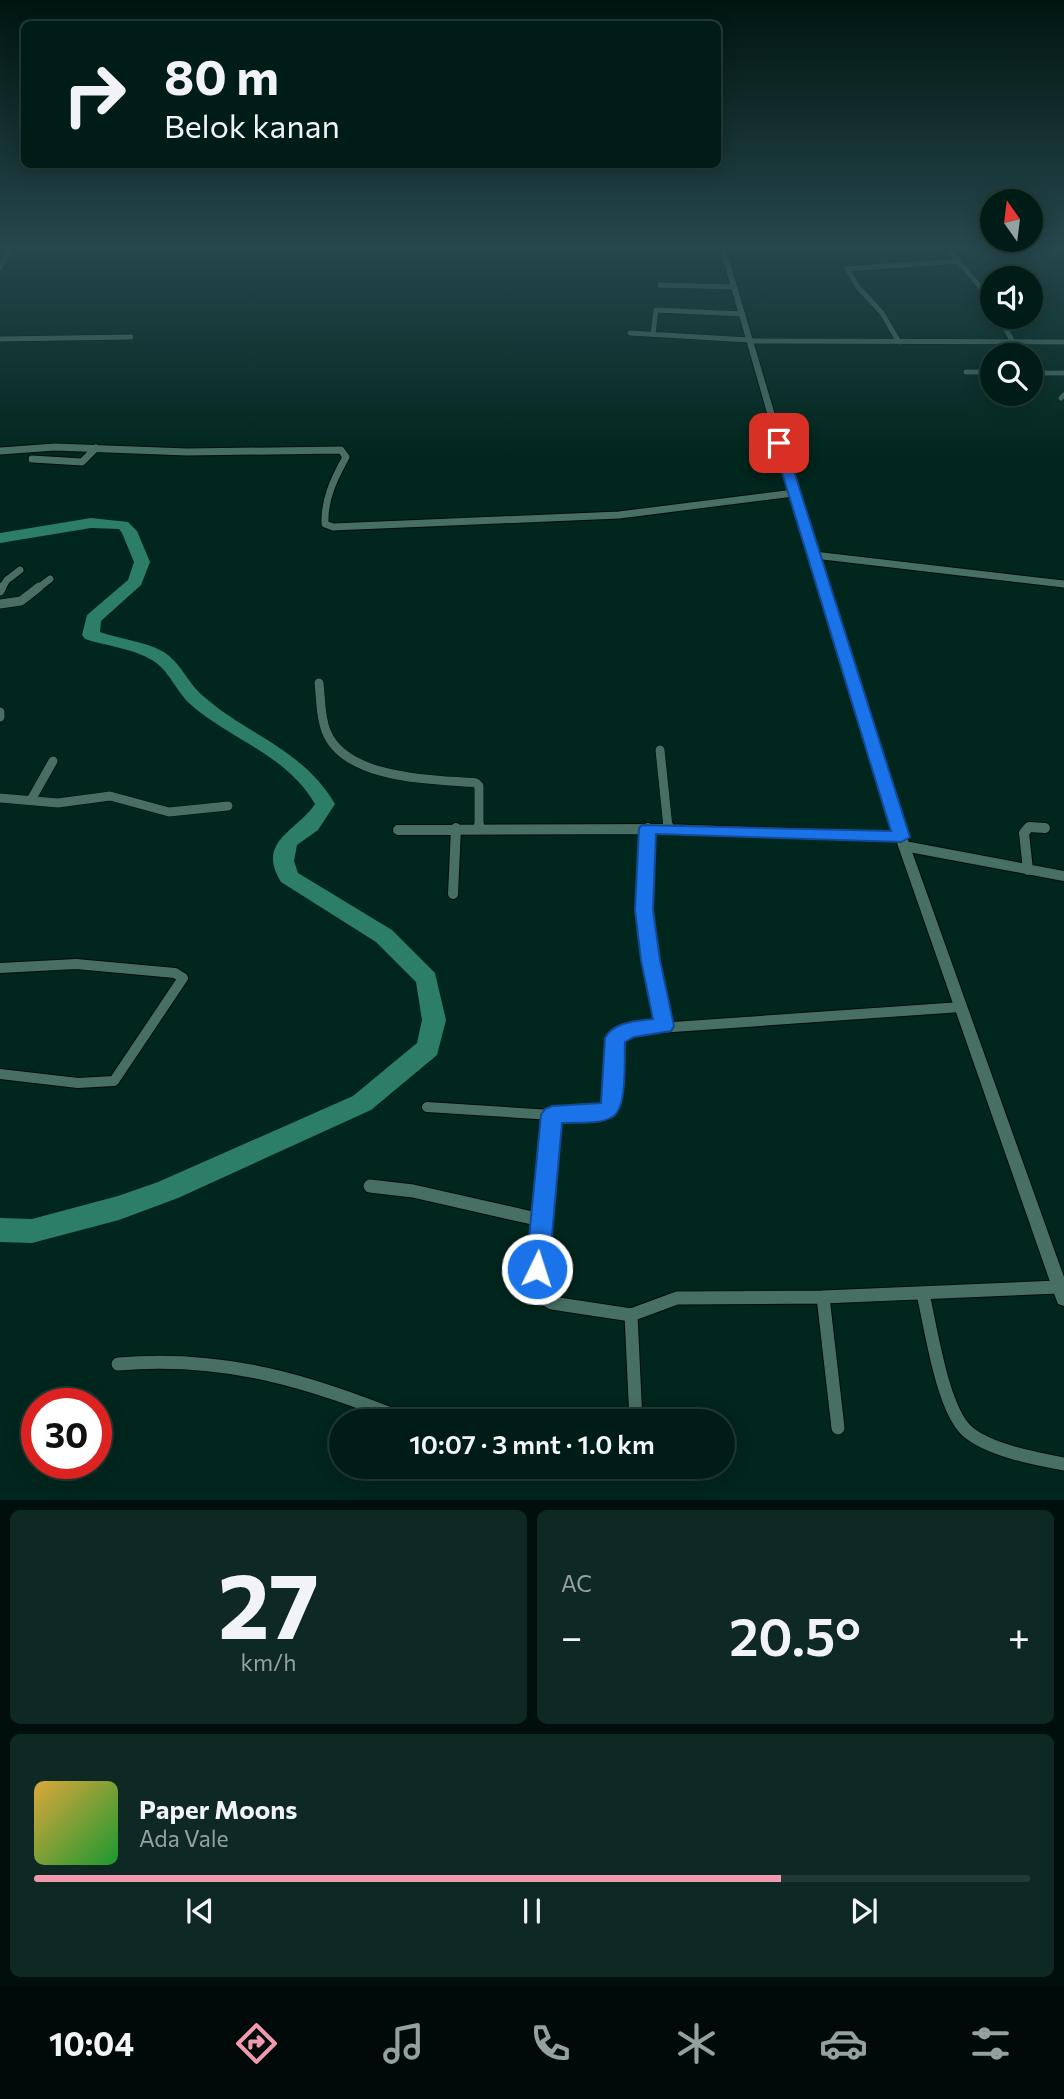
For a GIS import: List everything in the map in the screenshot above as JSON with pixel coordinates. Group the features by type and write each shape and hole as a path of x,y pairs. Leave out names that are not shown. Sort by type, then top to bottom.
{"street":[{"path":"653,334 655,319"},
{"path":"552,1115 537,1269 543,1298 552,1303 631,1315 677,1298 1062,1293 903,841 794,494 744,319"},
{"path":"886,319 900,342"},
{"path":"1006,329 1013,342"},
{"path":"630,333 750,340 1064,342"},
{"path":"0,339 131,337"},
{"path":"966,372 980,372"},
{"path":"1043,373 1064,373"},
{"path":"0,451 41,447 187,452 341,450 346,457 329,490 324,516 325,524 332,527 608,516 794,494"},
{"path":"32,459 82,462 96,448"},
{"path":"814,555 1064,584"},
{"path":"0,591 6,580 20,570"},
{"path":"0,604 20,601 50,579"},
{"path":"318,683 327,733 333,744 350,759 370,768 415,778 476,783 479,786 479,828"},
{"path":"0,712 1,717"},
{"path":"660,750 668,829"},
{"path":"31,800 53,761"},
{"path":"0,798 58,803 110,796 174,812 228,806"},
{"path":"1028,870 1024,833 1029,827 1045,828"},
{"path":"453,894 456,828"},
{"path":"648,828 644,910 650,960 664,1026"},
{"path":"398,830 648,828 903,841 1064,876"},
{"path":"0,968 76,964 175,973 183,978 114,1080 78,1083 0,1074"},
{"path":"427,1107 552,1115 593,1113 609,1109 612,1104 615,1038 630,1030 961,1007"},
{"path":"370,1186 413,1191 541,1220"},
{"path":"923,1294 952,1409 966,1430 1001,1447 1064,1464"},
{"path":"823,1297 838,1428"},
{"path":"631,1315 635,1409"},
{"path":"118,1364 190,1361 244,1368 380,1409"}],"waterway":[{"path":"0,538 91,523 123,525 129,531 142,562 135,582 93,619 91,635 158,656 170,666 197,700 286,759 315,787 325,804 311,825 287,842 283,861 289,877 384,936 427,979 434,1020 428,1048 362,1103 168,1190 119,1208 32,1231 0,1230"}],"route":[{"path":"537,1269 552,1115 604,1112 609,1109 612,1104 615,1038 630,1030 664,1026 645,926 648,828 901,837 779,443"}]}
